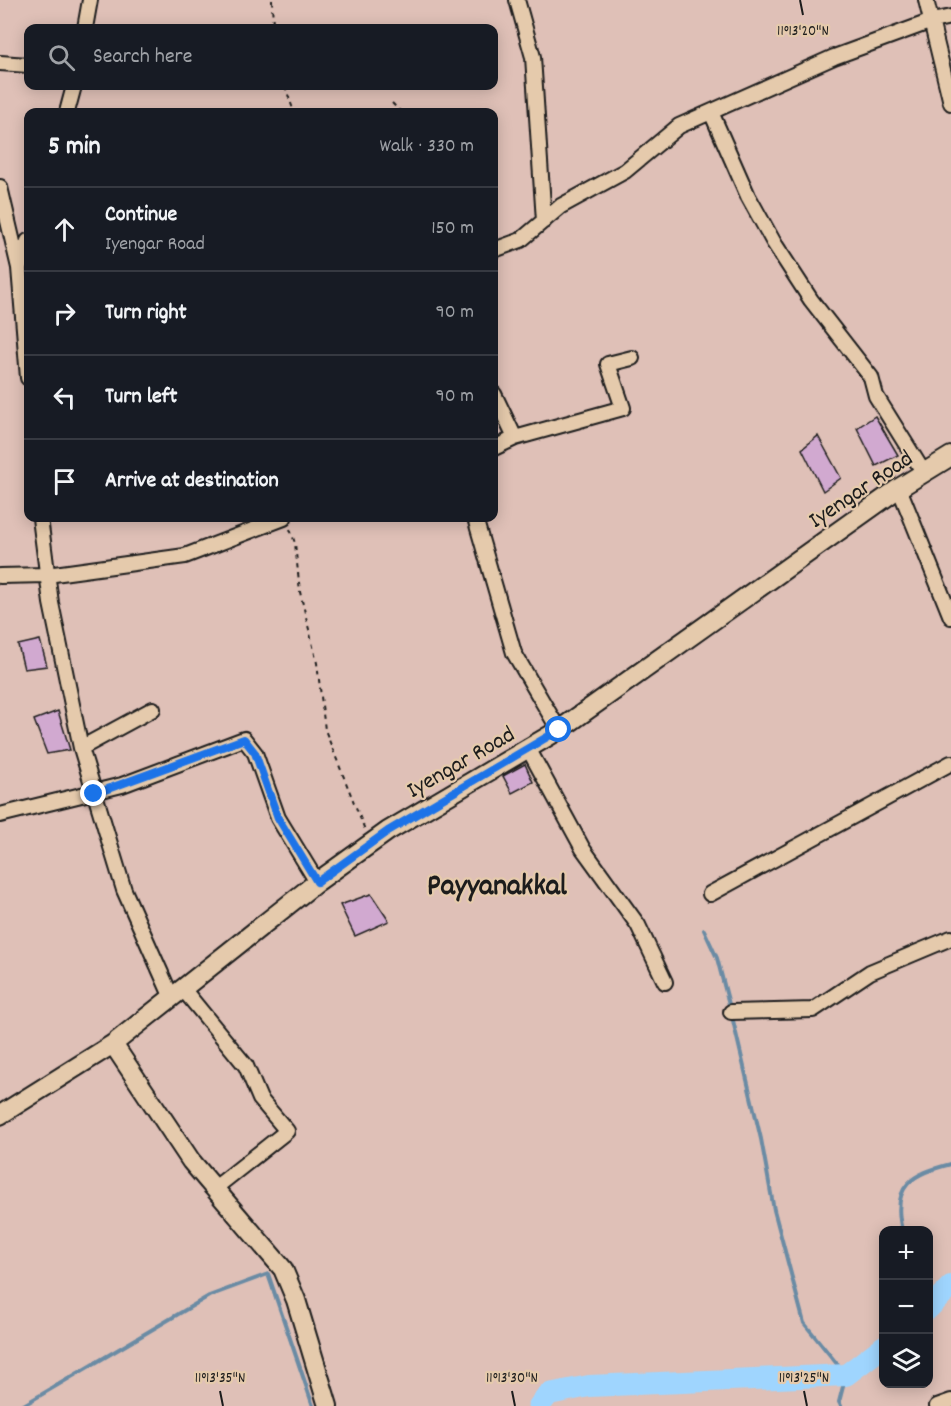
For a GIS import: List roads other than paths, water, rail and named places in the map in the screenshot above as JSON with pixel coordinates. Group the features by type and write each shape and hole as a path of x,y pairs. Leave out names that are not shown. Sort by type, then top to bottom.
{"main road":[{"name":"Iyengar Road","path":"0,1115 113,1044 317,882 371,844 559,730 899,488 951,456"},
{"path":"113,1044 191,1161 283,1269 296,1300 328,1406"}],"street":[{"path":"86,24 90,0"},
{"path":"517,0 533,57 543,221"},
{"path":"926,0 951,103"},
{"path":"498,249 521,240 561,206 626,171 679,126 834,57 932,21 951,17"},
{"path":"0,63 24,65"},
{"path":"68,108 73,90"},
{"path":"711,112 748,196 774,243 811,300 871,377 876,396 924,473"},
{"path":"0,187 19,268 24,329"},
{"path":"19,268 24,253"},
{"path":"498,446 515,438 623,408 608,364 632,358"},
{"path":"498,402 515,438"},
{"path":"899,488 951,617"},
{"path":"40,522 47,576 81,748 124,890 178,993 246,1066 260,1100 287,1131 215,1188"},
{"path":"0,576 47,576 185,556 287,522"},
{"path":"476,522 514,653 559,730"},
{"path":"81,748 153,709"},
{"path":"0,815 94,794 244,739 255,753 278,818 317,882"},
{"path":"528,748 583,849 638,926 665,982"},
{"path":"710,894 951,763"},
{"path":"731,1012 813,1010 870,972 951,938"},
{"path":"937,1406 951,1401"}],"waterway":[{"path":"704,930 717,958 731,1012 761,1139 774,1210 804,1323 846,1375 839,1402 841,1406"},
{"path":"901,1226 900,1202 902,1192 908,1184 925,1172 951,1164"},
{"path":"22,1406 209,1296 268,1274 313,1406"},
{"path":"933,1304 951,1286"},
{"path":"539,1406 549,1394 589,1386 846,1375 879,1350"}],"district":[{"name":"Payyanakkal","path":"497,884"}]}
